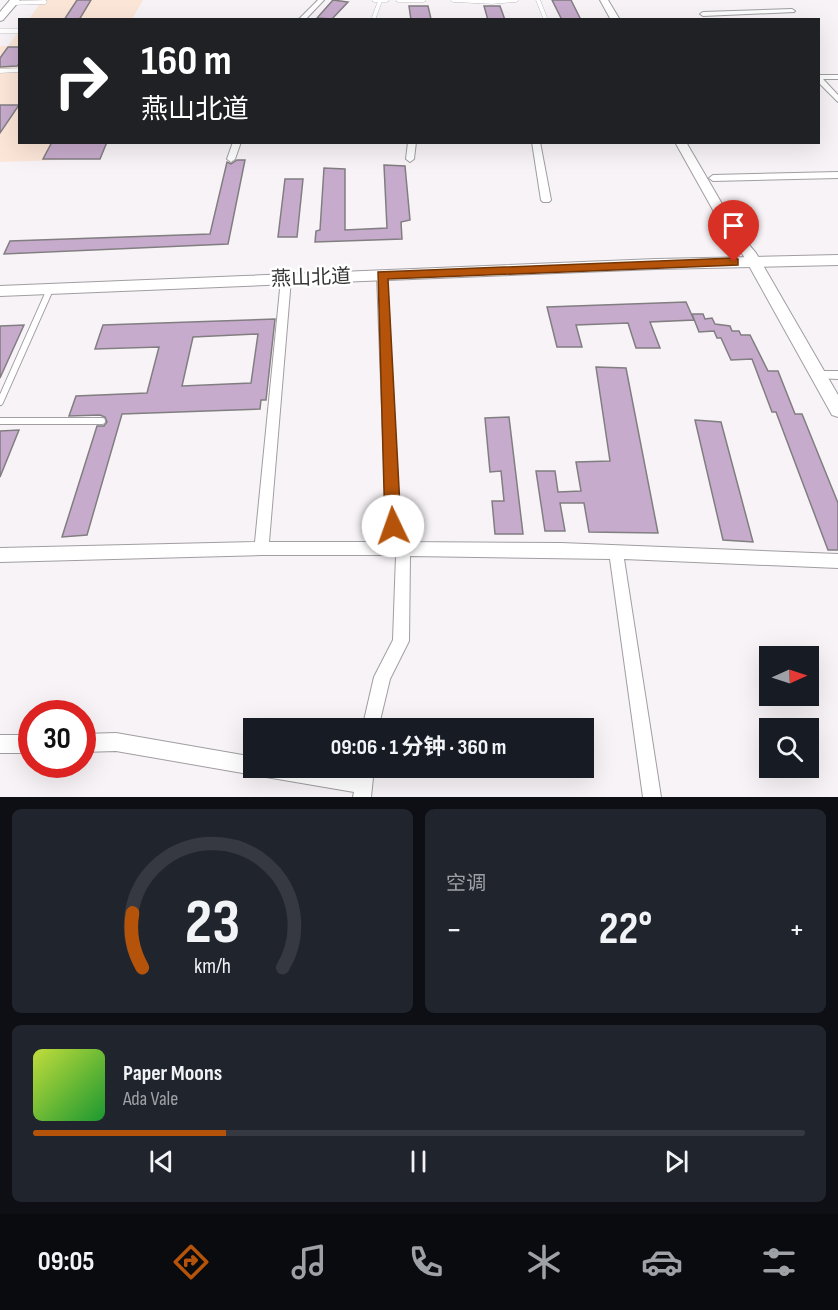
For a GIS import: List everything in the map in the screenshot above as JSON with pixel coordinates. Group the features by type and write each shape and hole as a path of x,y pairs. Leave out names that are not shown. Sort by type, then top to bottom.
{"main road":[{"path":"596,0 606,18"},
{"path":"604,0 615,18"},
{"path":"0,5 11,1"},
{"path":"0,18 11,1"},
{"path":"681,144 734,235 751,257 838,410"},
{"path":"693,144 747,234 751,257"},
{"name":"燕山北道","path":"0,291 838,252"},
{"name":"燕山北道","path":"0,282 751,257 838,260"}],"street":[{"path":"304,18 321,0"},
{"path":"703,14 792,11"},
{"path":"759,12 764,18"},
{"path":"820,78 838,76"},
{"path":"820,79 838,100"},
{"path":"231,159 236,144"},
{"path":"410,159 412,144"},
{"path":"536,144 546,200"},
{"path":"713,178 838,175"},
{"path":"373,718 382,677 401,641 382,275"},
{"path":"261,548 286,279"},
{"path":"818,375 838,375"},
{"path":"0,555 261,548 616,552 838,561"},
{"path":"616,552 652,797"},
{"path":"96,743 116,742 243,764"},
{"path":"0,744 18,744"},
{"path":"331,778 364,783"}],"lane":[{"path":"374,0 387,0"},
{"path":"398,0 424,0"},
{"path":"453,0 492,2 516,0"},
{"path":"538,0 545,18"},
{"path":"11,1 45,2"},
{"path":"374,18 380,1"},
{"path":"0,32 18,31"},
{"path":"0,71 18,70"},
{"path":"0,402 50,289"},
{"path":"0,421 102,421"}],"shaded area":[{"path":"43,0 143,0 133,18 30,18"},
{"path":"18,32 18,144 69,144 61,160 0,162 0,46 8,46"}],"building":[{"path":"77,0 91,0 80,18 65,18"},
{"path":"333,0 348,2 333,18 317,18"},
{"path":"552,0 571,0 580,18 561,18"},
{"path":"409,6 428,6 431,18 411,18"},
{"path":"484,6 500,6 504,18 487,18"},
{"path":"8,47 18,47 17,66 0,67 0,58"},
{"path":"0,105 18,105 18,106 0,133"},
{"path":"51,144 106,144 100,159 43,159"},
{"path":"237,160 245,160 228,244 4,254 10,241 210,234 227,162 231,164"},
{"path":"384,165 405,166 410,220 401,222 402,239 315,242 316,231 320,230 324,168 345,169 345,230 387,228"},
{"path":"285,179 303,179 297,237 278,237"},
{"path":"686,302 694,320 650,322 660,348 636,348 628,323 576,325 582,347 557,347 547,307"},
{"path":"692,314 703,314 705,319 712,318 715,324 730,326 732,331 739,331 741,335 750,335 768,371 778,371 795,414 802,414 838,503 838,550 828,550 776,412 772,412 752,359 731,360 721,338 717,338 714,331 699,332"},
{"path":"275,319 266,400 261,400 260,409 122,414 87,535 62,537 97,426 104,426 107,422 105,417 100,415 69,416 76,396 147,393 159,347 95,349 103,325","holes":["258,334 251,383 182,386 193,337"]},
{"path":"24,325 0,378 0,326"},
{"path":"596,367 626,368 658,533 589,532 584,503 560,503 565,531 545,531 536,471 555,471 558,492 581,491 576,462 610,461"},
{"path":"509,417 523,534 495,534 492,501 504,501 501,471 490,472 485,418"},
{"path":"695,420 721,422 753,542 723,540"},
{"path":"19,430 0,477 0,431"}],"route":[{"path":"393,526 382,275 734,262"}]}
